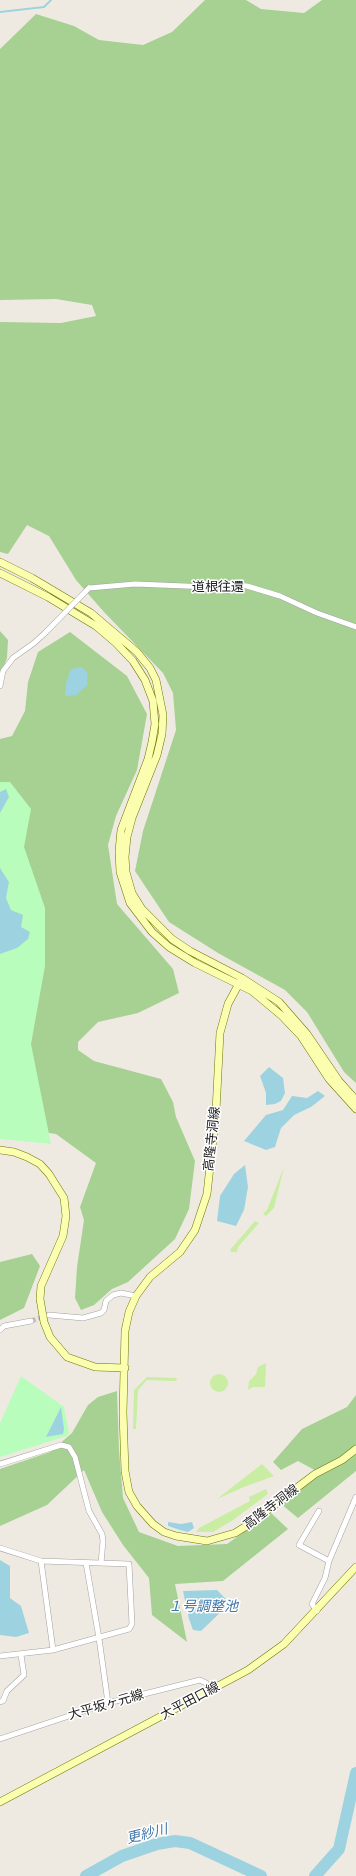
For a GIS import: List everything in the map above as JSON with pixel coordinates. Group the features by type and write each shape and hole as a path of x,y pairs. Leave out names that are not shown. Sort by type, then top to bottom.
{"street":[{"path":"0,562 32,578 91,613 137,652 150,668 160,694 163,715 162,734 157,755 132,818 127,837 125,857 126,872 132,893 142,909 172,939 190,951 279,1002 307,1034 339,1081 356,1100"},
{"path":"0,573 96,626 116,643 133,661 145,680 153,701 155,724 148,759 121,830 119,851 120,872 130,903 152,932 169,947 195,963 241,981 262,998 292,1026 328,1079 356,1109"},
{"name":"道根往還","path":"0,686 3,671 13,658 34,643 89,588 135,584 210,587 223,585 247,586 280,596 340,622 356,627"},
{"name":"高隆寺洞線","path":"241,981 228,1004 220,1033 216,1111 207,1194 195,1230 180,1252 150,1277 136,1296 129,1312 125,1343 125,1471 129,1492 142,1514 164,1532 176,1536 207,1541 235,1533 316,1474 342,1460 356,1449"},
{"path":"0,1150 14,1152 40,1164 49,1174 64,1198 66,1216 63,1236 41,1286 40,1299 44,1322 50,1337 67,1356 73,1359 95,1367 125,1368"},
{"path":"49,1315 82,1318 102,1313 106,1300 113,1295 121,1293 136,1296"},
{"path":"0,1330 4,1326 31,1321"},
{"path":"0,1464 61,1445 69,1447 76,1457 89,1511 102,1534 101,1563"},
{"path":"316,1611 312,1604 326,1578 329,1561 356,1497"},
{"path":"320,1512 299,1545 329,1561"},
{"path":"0,1548 41,1561 129,1564 132,1624 129,1629 53,1650 21,1655 0,1656"},
{"path":"41,1561 53,1650"},
{"path":"86,1563 108,1703"},
{"name":"大平田口線","path":"0,1802 248,1670 284,1644 356,1567"},
{"path":"0,1702 3,1701 7,1691 24,1674 21,1655"},
{"name":"大平坂ヶ元線","path":"0,1738 108,1703 200,1680 206,1683 210,1690"}],"green space":[{"path":"205,0 246,0 261,9 304,13 322,0 356,0 356,1083 344,1072 307,1012 285,990 218,953 169,922 135,871 143,831 176,730 173,693 163,673 104,612 76,580 49,536 27,525 8,554 0,552 0,322 61,323 96,316 92,305 56,299 0,300 0,49 36,14 74,26 99,40 143,45 172,32"},
{"path":"0,631 8,640 7,658 0,676"},
{"path":"70,632 127,676 147,714 137,770 116,816 108,845 117,904 173,969 179,993 138,1013 98,1022 78,1042 78,1050 94,1061 161,1079 173,1102 176,1117 195,1161 189,1209 175,1239 128,1282 112,1289 94,1305 81,1310 75,1298 77,1267 84,1220 80,1207 96,1163 56,1134 0,1126 0,739 12,736 25,711 28,682 38,652"},
{"path":"0,782 10,782 31,809 24,847 45,908 45,966 31,1044 51,1144 0,1139"},
{"path":"284,1167 274,1208 266,1216 263,1214 267,1210"},
{"path":"255,1221 259,1223 238,1247 237,1252 231,1252 230,1250"},
{"path":"32,1254 40,1266 24,1308 0,1320 0,1262"},
{"path":"266,1363 265,1387 253,1387 248,1390 249,1381 256,1374 258,1367"},
{"path":"219,1374 225,1377 228,1383 225,1389 219,1392 213,1389 210,1383 213,1377"},
{"path":"21,1376 64,1407 69,1433 67,1436 0,1457 0,1423"},
{"path":"147,1377 177,1378 176,1381 147,1380 138,1390 136,1429 133,1429 134,1390"},
{"path":"117,1391 119,1450 123,1498 139,1532 178,1546 227,1544 271,1513 288,1529 223,1581 175,1584 187,1642 152,1615 149,1578 123,1545 102,1512 84,1470 47,1505 0,1526 0,1469 50,1452 72,1433 88,1405 98,1397"},
{"path":"356,1395 356,1471 298,1518 281,1504 320,1473 298,1461 281,1470 273,1462 302,1429 347,1407"},
{"path":"262,1464 274,1476 217,1499"},
{"path":"266,1489 268,1494 233,1520 213,1532 196,1532 199,1528 250,1501 249,1497"}],"water":[{"path":"82,667 87,672 87,685 76,695 65,696 66,683 71,669"},
{"path":"6,789 9,797 0,813 0,792"},
{"path":"0,868 9,882 6,898 11,910 23,915 21,927 30,932 28,939 17,948 0,954"},
{"path":"269,1067 283,1078 285,1093 281,1101 275,1104 266,1105 266,1093 260,1076"},
{"path":"318,1091 325,1096 311,1107 294,1115 281,1128 275,1147 266,1150 244,1141 266,1115 283,1110 292,1096 307,1098"},
{"path":"245,1165 248,1187 244,1210 236,1226 217,1221 220,1196 234,1174"},
{"path":"61,1407 64,1429 63,1434 46,1437"},
{"path":"168,1522 181,1524 192,1522 194,1528 188,1532 168,1526"},
{"path":"0,1560 10,1566 10,1598 21,1606 29,1633 16,1637 0,1635"},
{"name":"１号調整池","path":"217,1590 226,1599 222,1611 201,1631 193,1630 183,1591"}],"waterway":[{"path":"0,12 44,7 51,0"},
{"name":"更紗川","path":"315,1876 339,1849 356,1773"},
{"name":"更紗川","path":"86,1876 122,1856 157,1844 175,1841 190,1843 261,1876"}],"tunnel":[{"path":"31,1321 45,1316"}]}
